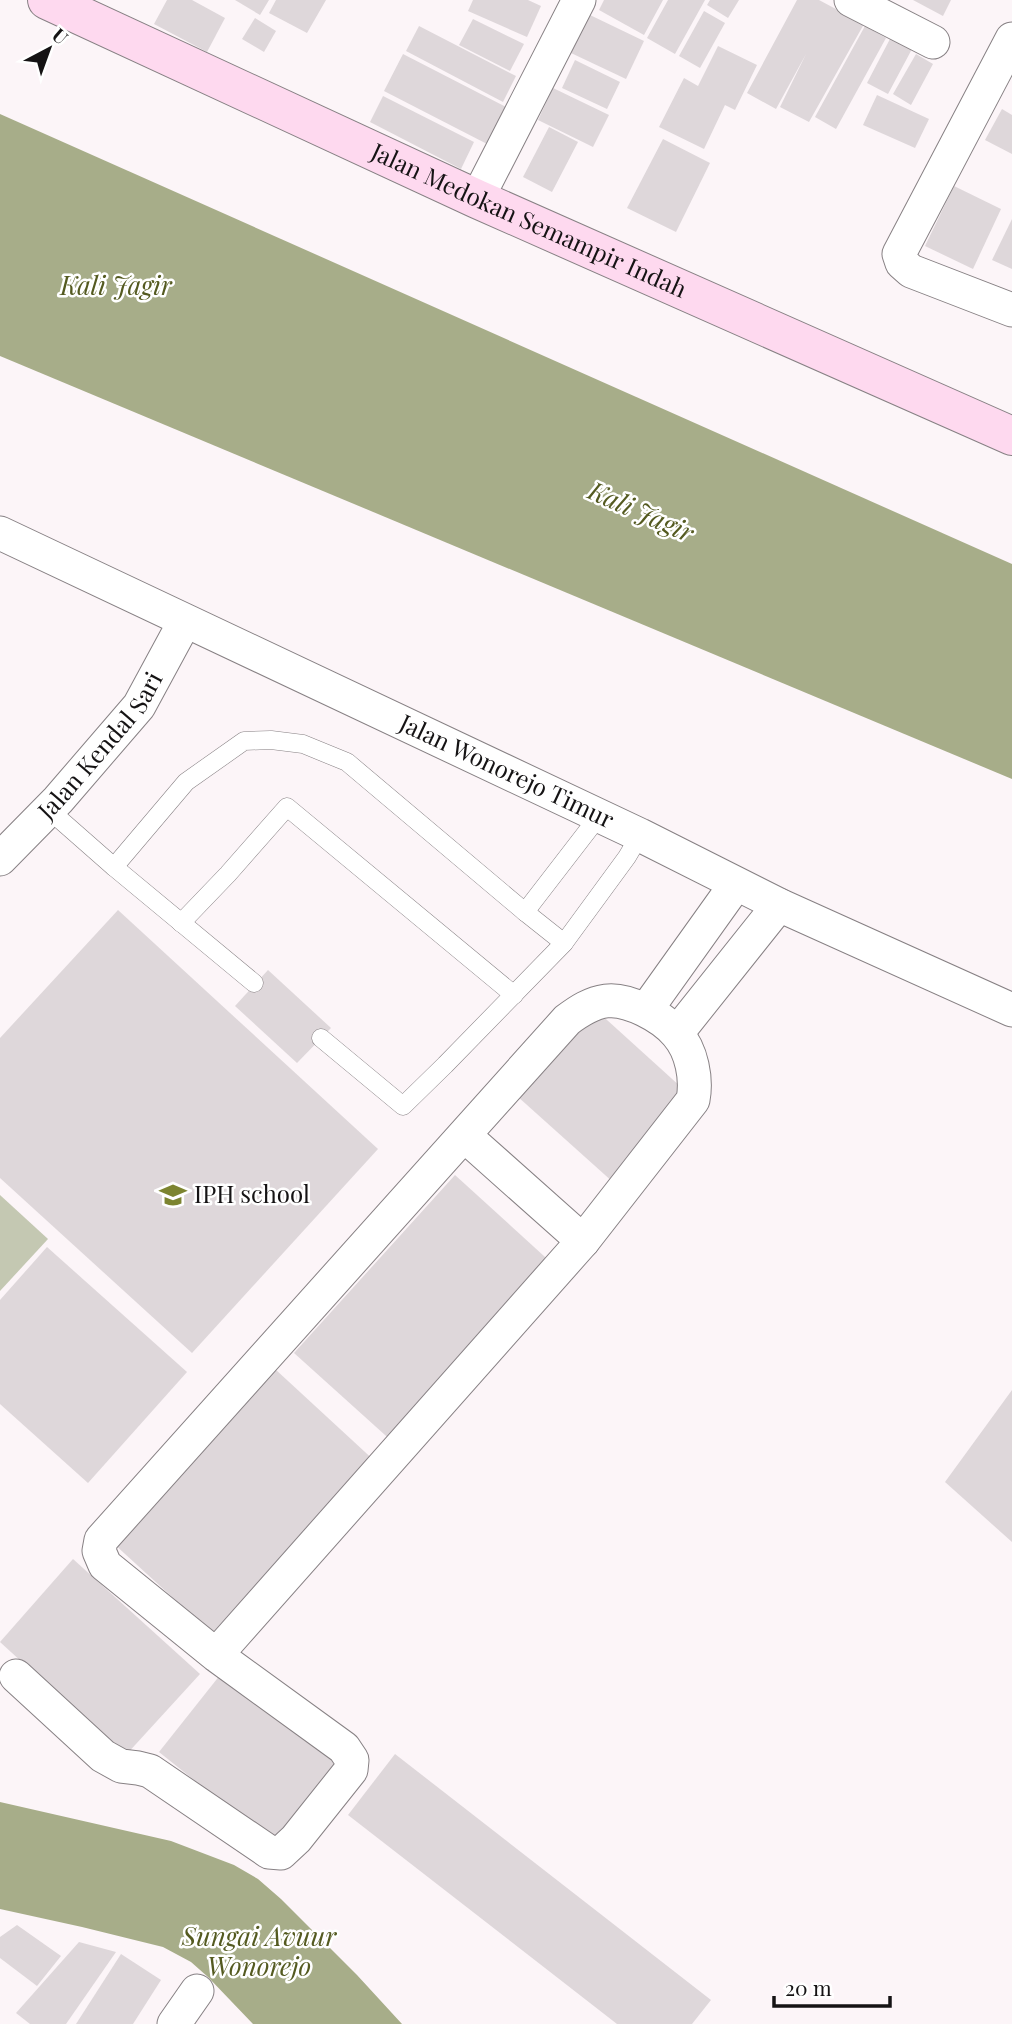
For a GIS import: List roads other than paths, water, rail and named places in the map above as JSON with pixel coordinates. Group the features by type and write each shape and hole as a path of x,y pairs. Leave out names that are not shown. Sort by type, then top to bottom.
{"street":[{"name":"Jalan Medokan Semampir Indah","path":"47,0 87,8 477,199 1012,436"},
{"path":"477,199 579,0"},
{"path":"851,0 933,42"},
{"path":"1012,38 899,254 902,262 911,271 1012,310"},
{"name":"Jalan Wonorejo Timur","path":"0,533 640,835 779,905 1012,1010"},
{"name":"Jalan Kendal Sari","path":"0,859 139,706 185,621"},
{"path":"646,1010 736,884"},
{"path":"677,1033 779,905"},
{"path":"16,1676 103,1756 121,1766 150,1771 269,1852 281,1853 296,1839 351,1770 352,1760 344,1748 216,1655 105,1565 99,1551 102,1540 568,1020 592,1004 607,1001 622,1001 646,1010 677,1033 687,1050 694,1077 693,1100 583,1241 216,1655"},
{"path":"465,1136 583,1241"},
{"path":"174,2024 197,1991"}],"lane":[{"path":"114,867 187,782 244,741 271,740 303,744 347,762 564,943"},
{"path":"181,923 287,807 514,995"},
{"path":"48,809 254,983"},
{"path":"525,912 599,816"},
{"path":"321,1038 403,1106 564,943 640,835"}],"water":[{"name":"Kali Jagir","path":"0,114 1012,564 1012,779 0,356"},
{"name":"Sungai Avuur Wonorejo","path":"0,1802 171,1841 234,1865 258,1879 281,1899 402,2024 253,2024 191,1962 163,1947 0,1909"}],"place":[{"name":"IPH school","path":"173,1195"}]}
